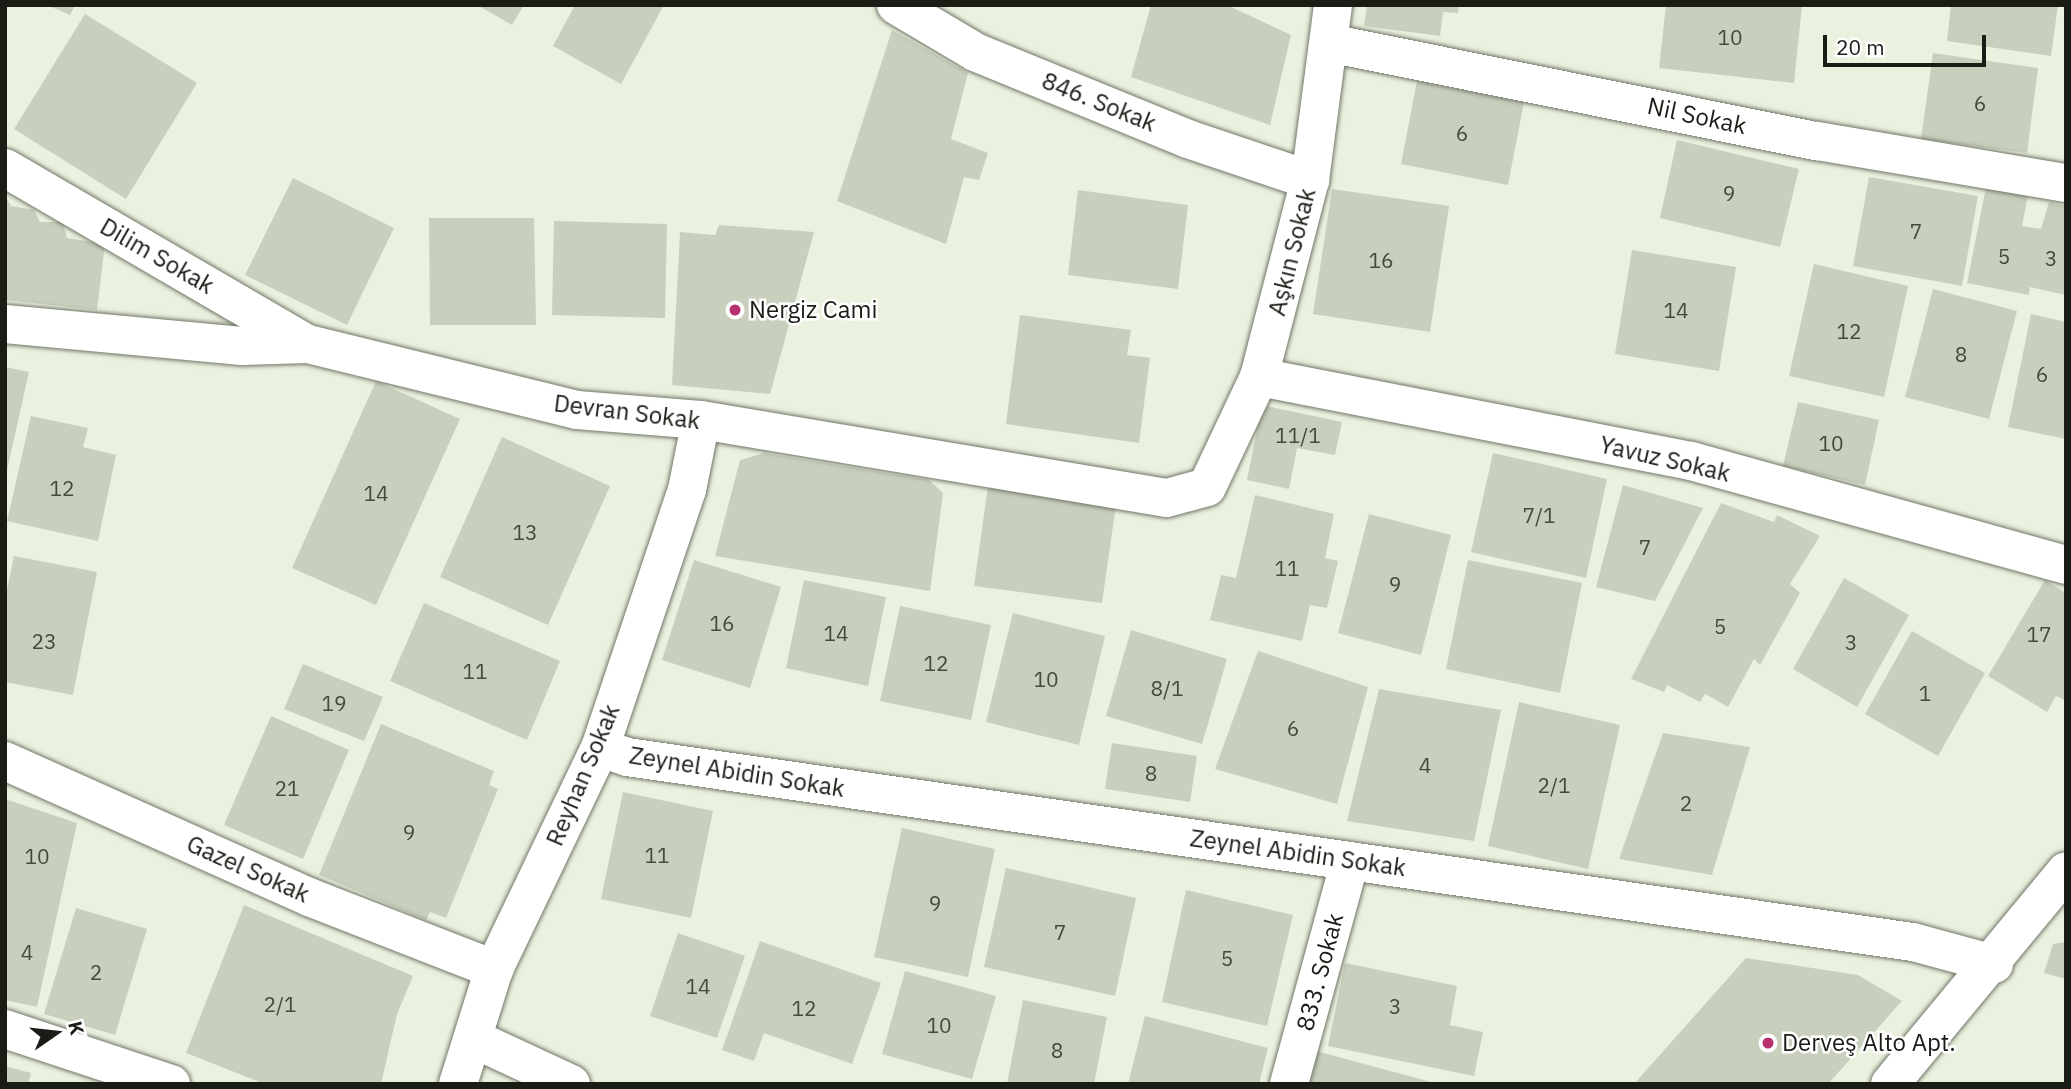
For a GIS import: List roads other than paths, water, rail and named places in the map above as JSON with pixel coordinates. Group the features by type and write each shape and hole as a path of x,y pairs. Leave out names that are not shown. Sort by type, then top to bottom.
{"street":[{"name":"846. Sokak","path":"896,5 975,52 1188,139 1310,180"},
{"name":"Aşkın Sokak","path":"1208,487 1259,377 1310,180 1333,5"},
{"name":"Nil Sokak","path":"1329,43 1817,141 2066,183"},
{"name":"Dilim Sokak","path":"5,168 308,344"},
{"name":"Devran Sokak","path":"5,324 243,346 308,344 577,410 701,420 1167,498 1208,487"},
{"name":"Yavuz Sokak","path":"1259,377 1690,461 2066,565"},
{"name":"Reyhan Sokak","path":"458,1084 494,969 600,748 687,490 701,420"},
{"name":"Zeynel Abidin Sokak","path":"600,748 627,757 1913,942 1994,964"},
{"name":"Gazel Sokak","path":"5,761 309,897 494,969"},
{"name":"833. Sokak","path":"1289,1084 1350,860"},
{"path":"1890,1084 1994,964 2066,871"},
{"path":"5,1030 171,1084"},
{"path":"474,1039 571,1084"}],"place":[{"name":"Nergiz Cami","path":"735,310"},
{"name":"Derveş Alto Apt.","path":"1768,1043"}]}
